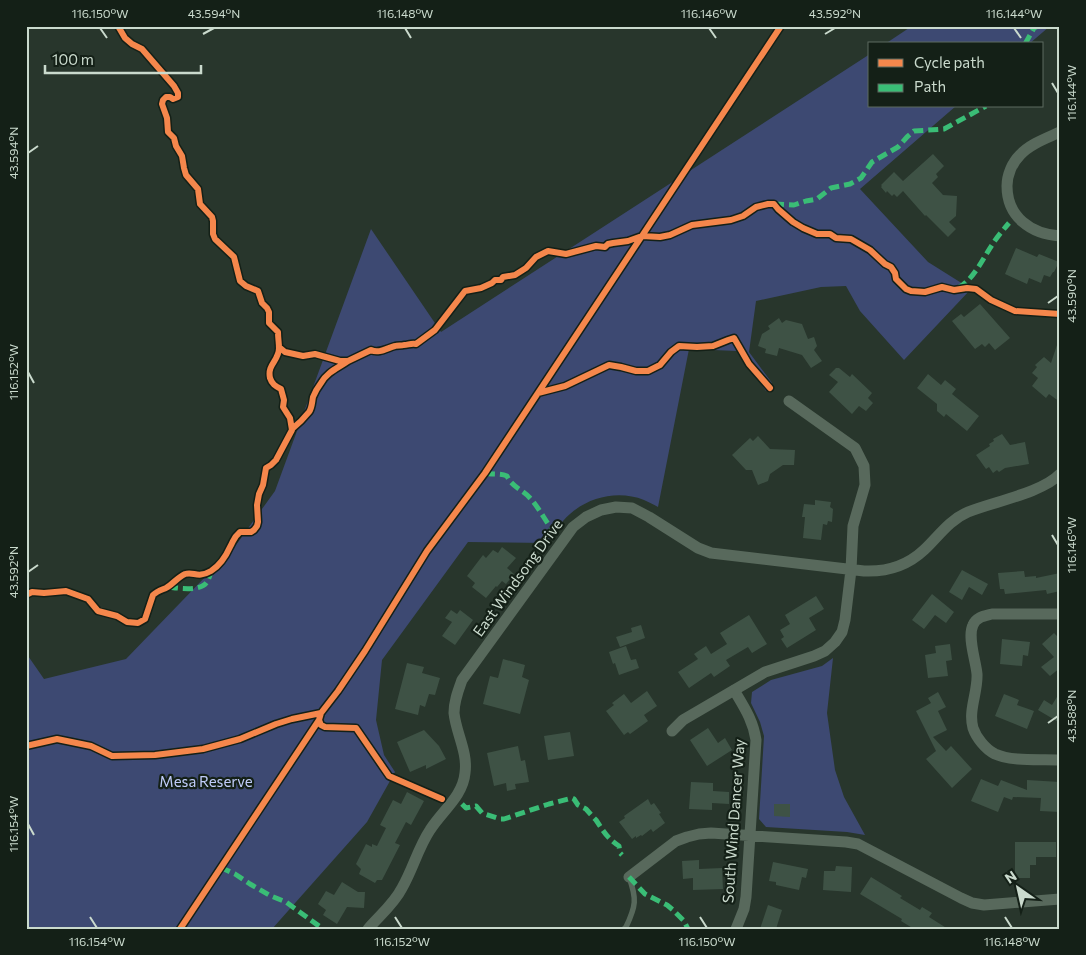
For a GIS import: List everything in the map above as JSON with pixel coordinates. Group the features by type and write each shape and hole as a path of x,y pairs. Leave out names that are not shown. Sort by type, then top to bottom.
{"street":[{"path":"1060,132 1028,148 1019,156 1011,167 1007,180 1007,196 1012,210 1021,221 1034,230 1060,236"},
{"path":"672,731 683,720 765,672 820,654 835,642 842,632 851,570 853,526 865,484 864,466 855,448 788,401"},
{"name":"East Windsong Drive","path":"368,929 403,888 422,844 461,790 466,772 464,754 454,714 455,698 462,680 573,526 586,517 600,510 616,507 632,508 711,554 876,572 900,566 915,558 945,527 966,513 1036,488 1060,474"},
{"path":"1060,614 992,614 981,616 972,626 971,636 977,676 972,717 973,727 977,736 990,750 1000,755 1018,759 1060,760"},
{"name":"South Wind Dancer Way","path":"734,690 754,728 756,740 745,903 736,929"},
{"path":"629,877 676,842 699,834 711,834 858,844 972,903 984,905 1060,899"}],"lane":[{"path":"624,929 634,908 635,898 629,877"}],"green space":[{"path":"912,26 1050,26 1031,42 888,42"},
{"name":"Mesa Reserve","path":"868,55 868,108 954,108 860,189 928,262 971,289 904,360 860,311 846,286 821,287 756,301 749,352 772,383 766,391 737,351 689,349 658,507 644,500 622,495 600,498 580,506 571,513 547,543 468,542 382,660 376,720 384,755 395,772 367,822 272,929 26,929 26,653 44,679 126,659 236,545 275,491 371,229 441,332"},
{"path":"833,658 827,713 835,770 844,797 865,835 847,832 766,827 759,819 764,736 751,703 752,692 771,680 822,666"}],"building":[{"path":"933,154 944,166 936,174 938,177 932,183 943,195 957,196 956,216 949,222 956,229 948,237 925,216 903,191 897,197 894,194 892,196 887,191 886,193 881,187 894,172 903,181"},
{"path":"1016,248 1037,257 1039,254 1059,262 1050,277 1044,275 1041,283 1029,278 1027,284 1005,274"},
{"path":"980,304 1010,338 995,350 989,343 985,347 982,344 975,349 952,321 961,314 964,317"},
{"path":"779,318 782,323 786,320 802,324 808,339 814,337 817,346 814,350 822,361 811,368 802,355 779,348 777,356 765,353 766,349 758,346 762,334 770,329 768,326"},
{"path":"1058,342 1060,343 1060,402 1049,394 1046,398 1032,386 1038,378 1032,373 1037,367 1035,365 1044,357 1051,363"},
{"path":"836,368 839,368 850,377 852,374 872,393 868,398 873,403 866,411 859,406 852,414 829,392 838,382 829,375"},
{"path":"928,374 941,385 945,380 956,389 952,394 979,416 967,431 946,414 944,417 937,411 937,404 917,388"},
{"path":"1002,434 1010,445 1025,442 1029,464 1005,468 999,472 997,470 993,473 989,467 986,469 976,455 990,446 989,444 994,441 993,439"},
{"path":"758,436 770,449 795,450 794,465 783,465 770,474 768,481 758,485 752,470 746,470 732,455 750,438 753,441"},
{"path":"815,500 831,502 830,507 833,509 832,522 828,521 827,525 823,524 821,540 803,538 805,517 802,517 804,504 815,505"},
{"path":"502,547 516,558 507,568 514,574 506,584 502,581 496,586 486,598 472,587 475,583 467,576 483,555 486,558 493,550 498,553"},
{"path":"962,570 988,584 982,595 969,587 962,600 949,592"},
{"path":"1024,571 1025,577 1036,576 1036,578 1060,573 1060,591 1047,594 1046,590 1005,594 1004,589 1000,589 998,573"},
{"path":"932,594 954,612 946,623 935,615 924,629 912,620"},
{"path":"816,596 824,609 809,618 816,630 787,648 781,639 784,637 780,630 790,624 785,615"},
{"path":"451,610 457,614 460,610 473,620 455,645 442,636 452,622 445,618"},
{"path":"749,615 767,644 752,653 748,647 726,660 730,666 714,677 711,673 689,688 678,672 698,659 694,654 706,646 711,654 727,644 720,633"},
{"path":"641,625 645,638 620,647 616,637 632,632 631,628"},
{"path":"1054,633 1060,639 1060,668 1050,676 1041,667 1054,657 1042,644"},
{"path":"1002,639 1030,642 1028,656 1023,655 1022,666 1000,664"},
{"path":"950,644 952,660 946,661 948,676 928,678 925,655 936,653 935,646"},
{"path":"626,646 631,660 636,659 639,668 619,675 609,652"},
{"path":"503,659 525,665 522,677 529,680 520,714 483,704 490,676 498,678"},
{"path":"407,663 424,667 422,673 440,678 435,695 429,694 425,707 420,705 418,715 395,709"},
{"path":"647,691 657,706 644,715 648,721 630,734 628,732 624,735 606,711 614,705 612,703 624,694 631,703"},
{"path":"938,692 946,707 938,711 947,730 933,737 946,751 951,746 972,769 952,788 926,759 936,751 916,711 931,703 928,698"},
{"path":"1060,692 1060,723 1038,710 1044,700 1052,705"},
{"path":"1004,694 1019,700 1017,705 1034,711 1027,729 995,716"},
{"path":"708,728 718,743 725,738 732,750 707,766 690,740"},
{"path":"424,730 439,746 446,759 426,769 426,765 410,772 397,742"},
{"path":"570,732 574,756 548,760 544,736"},
{"path":"518,746 521,761 525,760 529,782 515,784 516,789 507,791 506,783 494,786 487,753"},
{"path":"981,779 998,786 1001,780 1027,790 1027,780 1060,782 1060,812 1040,811 1041,798 1013,797 1012,800 1004,797 998,812 971,801"},
{"path":"691,782 713,783 713,791 729,792 729,804 712,803 712,810 689,809"},
{"path":"407,792 424,801 411,825 406,822 395,843 400,845 382,880 377,880 375,883 359,874 361,869 356,864 366,844 372,847 372,844 377,846 386,828 380,825 393,800 401,804"},
{"path":"648,799 651,805 654,803 665,823 653,832 651,829 642,836 636,838 636,836 632,839 619,822 625,818 624,816"},
{"path":"774,804 790,804 790,817 774,816"},
{"path":"1015,842 1056,842 1056,857 1036,857 1036,865 1030,865 1030,878 1015,878"},
{"path":"699,860 699,869 722,868 723,889 693,890 693,878 683,879 682,861"},
{"path":"773,862 808,869 806,878 802,877 799,890 776,885 776,882 769,881"},
{"path":"836,866 852,867 851,892 823,890 824,871 835,871"},
{"path":"871,877 902,896 900,898 920,910 922,907 932,913 929,917 948,929 914,929 901,921 902,919 860,894"},
{"path":"342,882 358,892 365,892 364,908 347,907 337,924 323,915 326,910 318,904 326,891 334,895"},
{"path":"768,905 782,910 776,929 760,929"}],"marked path":[{"path":"1026,42 1034,28 1038,26"},
{"path":"774,204 794,205 817,199 831,188 850,184 861,178 872,162 898,147 914,131 944,129 982,108"},
{"path":"958,288 969,280 1009,223"},
{"path":"485,473 507,476 512,483 530,498 556,534"},
{"path":"168,587 189,589 200,587 207,582 212,570"},
{"path":"462,804 466,808 476,806 482,813 504,819 572,798 578,805 586,809 619,846 622,855"},
{"path":"221,867 271,896 286,902 323,929"},
{"path":"629,877 645,894 673,910 684,921 688,929"}],"cycle path":[{"path":"26,595 32,592 66,591 88,599 98,611 117,616 127,622 138,623 145,619 153,595 185,574 199,575 211,571 222,560 240,532 251,532 254,530 258,522 257,505 266,468 276,460 292,430 290,418 283,407 284,400 281,389 274,385 270,378 270,369 278,352 278,332 269,323 269,312 262,303 258,291 240,281 234,257 215,239 212,217 200,204 198,189 186,175 182,156 174,138 168,132 167,118 162,104 163,100 166,97 173,99 178,97 178,93 142,49 125,38 118,26"},
{"path":"180,929 319,720 321,713 365,651 427,551 485,473 781,26"},
{"path":"279,347 285,352 303,356 315,354 340,361 348,361 371,350 380,351 396,346 416,344 435,330 465,291 481,288 495,280 515,275 526,268 536,257 548,251 566,254 596,246 605,247 608,244 628,241 642,236 660,237 670,235 692,225 731,220 743,216 756,207 768,204 774,204 793,222 803,228 817,234 830,234 836,238 851,239 870,250 891,267 896,279 906,289 911,291 925,292 942,287 954,290 976,289 991,300 1015,311 1060,314"},
{"path":"538,393 565,386 609,365 636,371 648,371 660,365 679,346 713,346 734,338 749,364 770,388"},
{"path":"292,429 309,412 313,397 323,379 348,361"},
{"path":"26,746 57,739 91,746 112,756 155,755 203,749 240,739 292,719 321,713"},
{"path":"319,720 321,725 325,727 356,728 389,776 442,799"}]}
